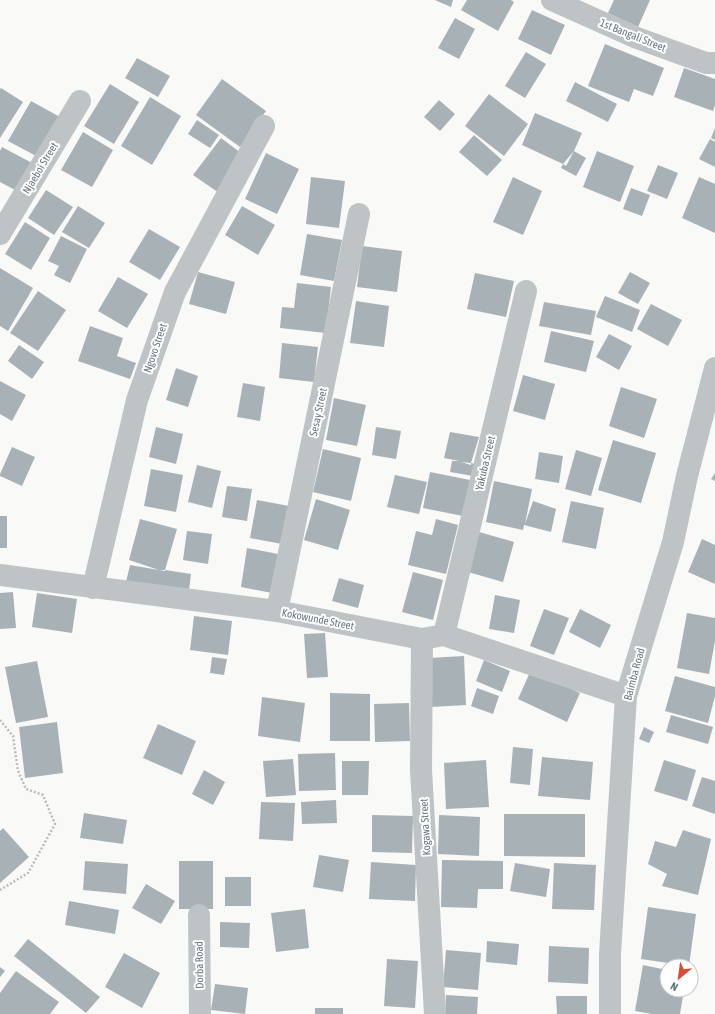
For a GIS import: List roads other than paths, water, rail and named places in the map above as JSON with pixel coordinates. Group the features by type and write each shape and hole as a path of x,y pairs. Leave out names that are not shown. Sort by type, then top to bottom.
{"street":[{"name":"1st Bangali Street","path":"552,0 637,38 706,63 715,63"},
{"name":"Njaeboi Street","path":"0,234 80,101"},
{"name":"Ngovo Street","path":"93,588 137,400 175,292 264,126"},
{"name":"Sesay Street","path":"277,611 359,214"},
{"name":"Yakuba Street","path":"444,635 526,291"},
{"name":"Baimba Road","path":"610,1014 610,954 626,696 673,542 687,476 715,368"},
{"name":"Kokowunde Street","path":"0,575 277,611 422,639 444,635 626,696"},
{"name":"Kogawa Street","path":"422,639 421,770 436,1014"},
{"name":"Dorba Road","path":"199,915 200,1014"}]}
